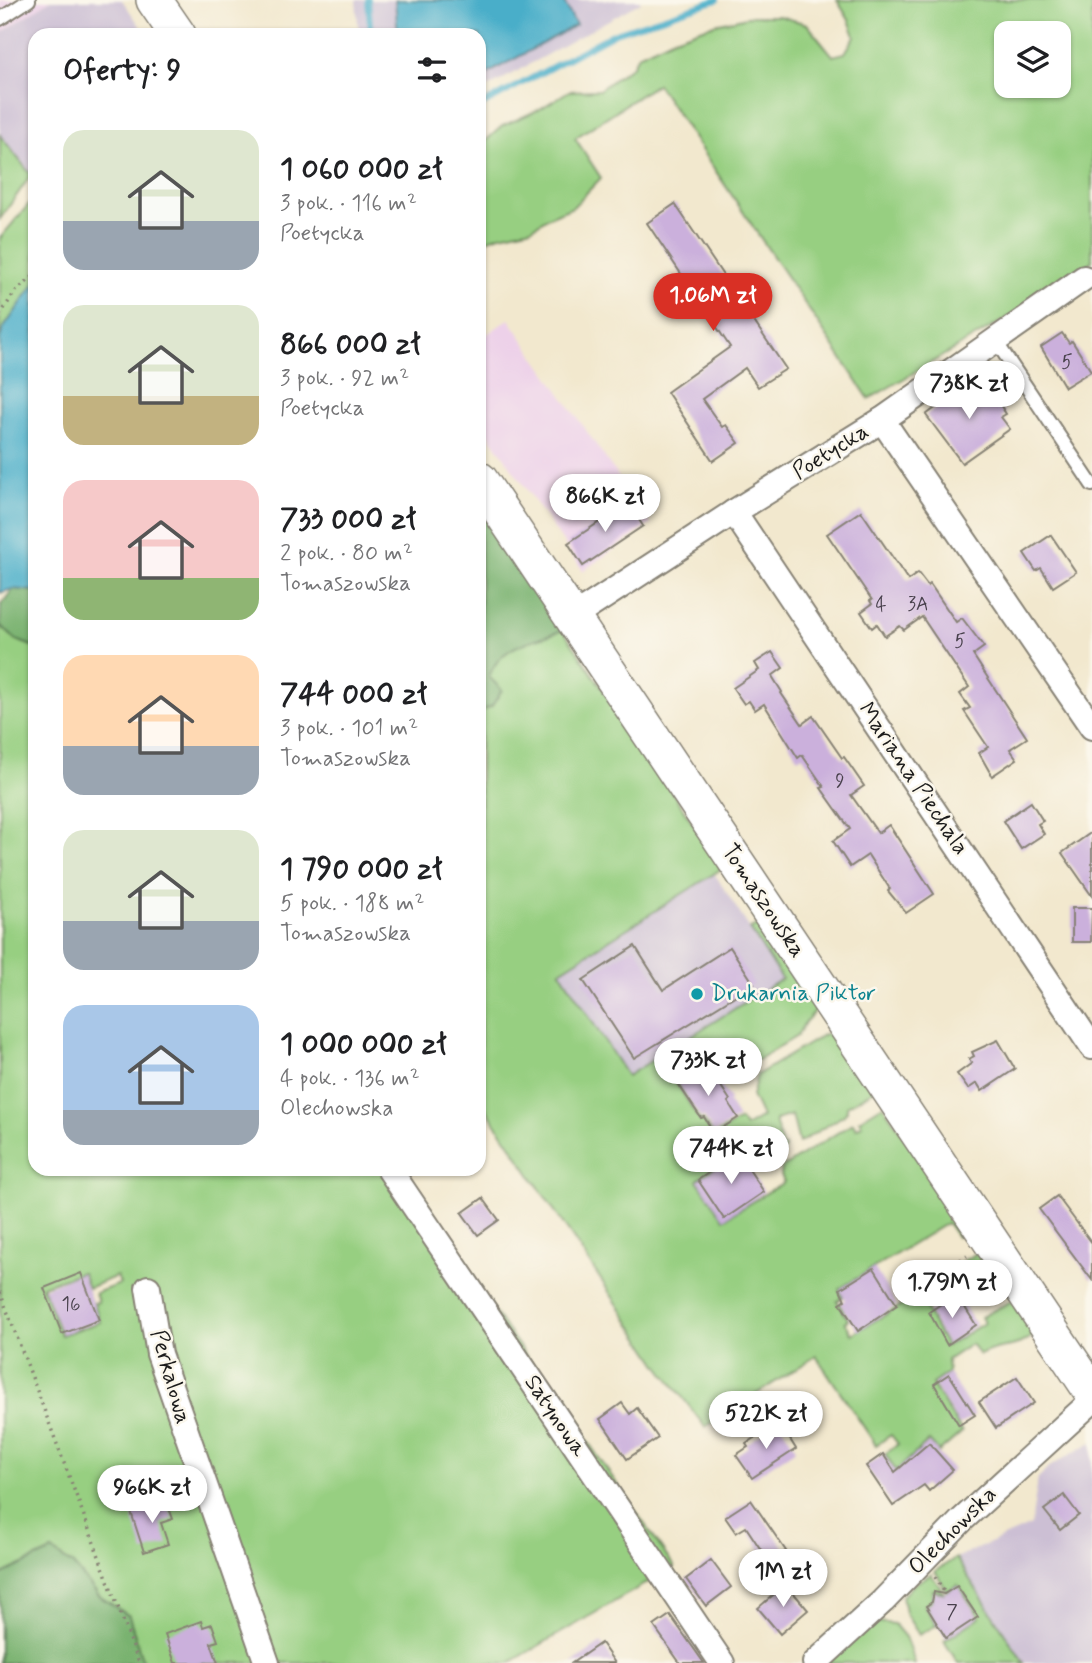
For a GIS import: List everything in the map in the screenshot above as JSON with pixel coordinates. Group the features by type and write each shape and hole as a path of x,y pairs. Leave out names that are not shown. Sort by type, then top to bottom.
{"street":[{"path":"154,0 173,28"},
{"name":"Poetycka","path":"573,617 882,420 1084,278"},
{"path":"882,420 1092,727"},
{"name":"Tomaszowska","path":"486,489 1092,1392"},
{"name":"Mariana Piechala","path":"734,512 1092,1046"},
{"name":"Satynowa","path":"394,1176 722,1663"},
{"name":"Perkalowa","path":"148,1288 159,1354 267,1663"},
{"name":"Olechowska","path":"816,1663 883,1601 962,1520 1092,1401"}],"lane":[{"path":"0,19 12,5 29,0"},
{"path":"995,340 1092,485"}],"path":[{"path":"0,316 15,292 28,281"},
{"path":"926,1264 955,1263 975,1251"},
{"path":"0,1292 139,1663"}],"shaded area":[{"path":"0,0 51,0 0,34"},
{"path":"51,0 122,0 142,28 28,28 28,171 0,135 0,34"},
{"path":"356,0 641,2 486,89 486,28 358,28"},
{"path":"509,319 651,524 583,571 486,431 486,335"},
{"name":"Drukarnia Piktor","path":"714,873 782,979 627,1076 560,971"},
{"path":"1092,1442 1092,1663 1024,1663 956,1558 1031,1525 1038,1478 1051,1466"}],"green space":[{"path":"837,0 1092,0 1092,261 1026,307 869,399 657,84 575,138 601,178 573,207 532,228 486,240 486,141 502,126 538,110 569,91 599,90 632,66 638,55 674,38 715,24 752,16 779,16 807,24 833,56 845,53 855,36"},
{"path":"0,135 28,171 28,179 0,219"},
{"path":"28,205 28,293 3,329 0,339 0,238"},
{"path":"486,516 563,630 519,645 501,657 489,677 502,690 492,706 486,709"},
{"path":"13,589 28,590 28,644 16,640 0,625 1,605"},
{"path":"0,625 16,640 28,644 28,1176 394,1176 575,1423 674,1567 509,1663 143,1663 129,1616 99,1596 73,1565 52,1551 0,1575","holes":["82,1272 88,1288 117,1276 120,1284 95,1293 98,1302 94,1303 100,1322 61,1335 42,1286"]},
{"path":"563,630 723,868 560,971 627,1076 782,979 750,929 761,924 819,1007 797,1036 756,1061 738,1063 722,1055 714,1055 674,1079 700,1121 703,1120 714,1135 740,1120 745,1127 762,1117 752,1096 757,1075 825,1034 835,1033 874,1090 847,1106 844,1115 799,1143 792,1115 775,1120 782,1147 785,1147 782,1154 769,1157 756,1139 697,1180 724,1219 784,1182 782,1168 853,1123 856,1128 862,1125 859,1120 883,1105 965,1228 957,1237 947,1223 839,1289 843,1297 837,1301 848,1319 845,1322 852,1334 904,1304 916,1280 929,1279 939,1291 964,1275 966,1270 960,1263 980,1251 994,1272 926,1310 946,1346 984,1323 981,1317 1011,1301 1034,1335 1020,1343 980,1355 971,1344 947,1360 948,1373 932,1384 962,1432 939,1452 929,1441 896,1471 885,1454 898,1444 891,1435 876,1445 816,1356 705,1427 659,1366 486,1109 486,709 492,706 489,678 492,667 498,658 517,645"},
{"path":"52,1551 73,1565 99,1596 129,1616 143,1663 0,1663 0,1575"},
{"path":"956,1558 1024,1663 958,1663 944,1641 980,1617 958,1585 947,1591 935,1571"},
{"path":"931,1574 944,1593 933,1590 932,1600 924,1606 937,1625 919,1635 905,1613 902,1596 913,1585"},
{"path":"877,1622 894,1624 905,1637 915,1663 826,1663 868,1626 871,1629"}],"water":[{"path":"395,0 563,0 576,25 486,75 486,28 397,28"},
{"path":"28,293 28,590 13,589 0,593 0,339 3,329"}],"building":[{"path":"675,204 786,369 758,387 745,368 702,399 722,427 726,425 739,443 713,461 667,392 730,347 647,223"},
{"path":"1062,333 1069,343 1072,341 1091,371 1065,387 1041,347"},
{"path":"975,378 992,402 997,400 1006,414 1001,417 1010,429 962,463 926,415"},
{"path":"628,503 643,526 583,566 568,543"},
{"path":"861,511 908,580 918,573 928,586 930,584 956,622 962,618 984,647 973,655 1027,738 1010,749 1017,759 992,776 979,753 988,747 964,711 970,708 960,694 969,687 922,617 904,630 900,626 885,636 877,624 872,628 861,612 872,604 872,600 827,534"},
{"path":"1051,535 1076,572 1053,587 1041,568 1036,571 1024,553"},
{"path":"772,652 783,668 772,676 781,693 802,724 813,716 864,786 851,795 878,833 889,825 934,894 906,913 888,891 890,889 868,855 850,867 833,841 850,829 821,788 824,787 802,755 798,758 764,704 755,710 749,701 744,704 733,688 759,670 755,663"},
{"path":"1031,802 1043,821 1038,824 1044,834 1021,849 1003,821"},
{"path":"1092,832 1092,896 1062,853"},
{"path":"1072,908 1092,908 1091,942 1072,942"},
{"path":"635,946 663,990 730,947 754,984 634,1058 583,980"},
{"path":"998,1040 1015,1069 982,1091 977,1083 968,1089 957,1074 972,1063 969,1059 974,1056 972,1052"},
{"path":"706,1063 730,1100 728,1102 738,1118 714,1133 677,1082 689,1074 691,1067 698,1069"},
{"path":"738,1153 764,1192 724,1219 698,1180"},
{"path":"1057,1196 1092,1243 1092,1280 1039,1209"},
{"path":"483,1198 499,1220 478,1235 462,1213"},
{"path":"874,1268 897,1305 858,1331 840,1303 845,1300 840,1289"},
{"path":"81,1273 99,1320 62,1334 44,1288"},
{"path":"950,1298 953,1302 959,1298 976,1325 947,1345 929,1312"},
{"path":"949,1374 975,1415 959,1425 934,1384"},
{"path":"1017,1377 1034,1403 996,1428 979,1402"},
{"path":"622,1403 630,1414 637,1408 658,1438 627,1459 600,1419"},
{"path":"781,1425 796,1449 752,1478 736,1455 748,1447 746,1444 767,1430 769,1433"},
{"path":"929,1443 953,1470 929,1491 924,1485 893,1506 866,1466 883,1454 895,1472"},
{"path":"1064,1495 1079,1515 1060,1530 1044,1510"},
{"path":"166,1500 173,1519 161,1523 168,1544 144,1552 131,1512"},
{"path":"751,1500 786,1551 769,1562 746,1527 736,1533 725,1517"},
{"path":"711,1560 731,1587 706,1606 686,1579"},
{"path":"786,1584 808,1610 780,1634 758,1608"},
{"path":"957,1586 978,1617 946,1638 926,1606 932,1602 934,1592 944,1594"},
{"path":"670,1615 704,1663 680,1663 654,1626"},
{"path":"201,1621 203,1627 212,1624 218,1641 211,1643 218,1663 175,1663 165,1634"},
{"path":"601,1643 615,1663 572,1663"}],"waterway":[{"path":"368,0 370,28"},
{"path":"486,103 615,33 717,0"}],"place":[{"name":"Drukarnia Piktor","path":"697,994"}]}
